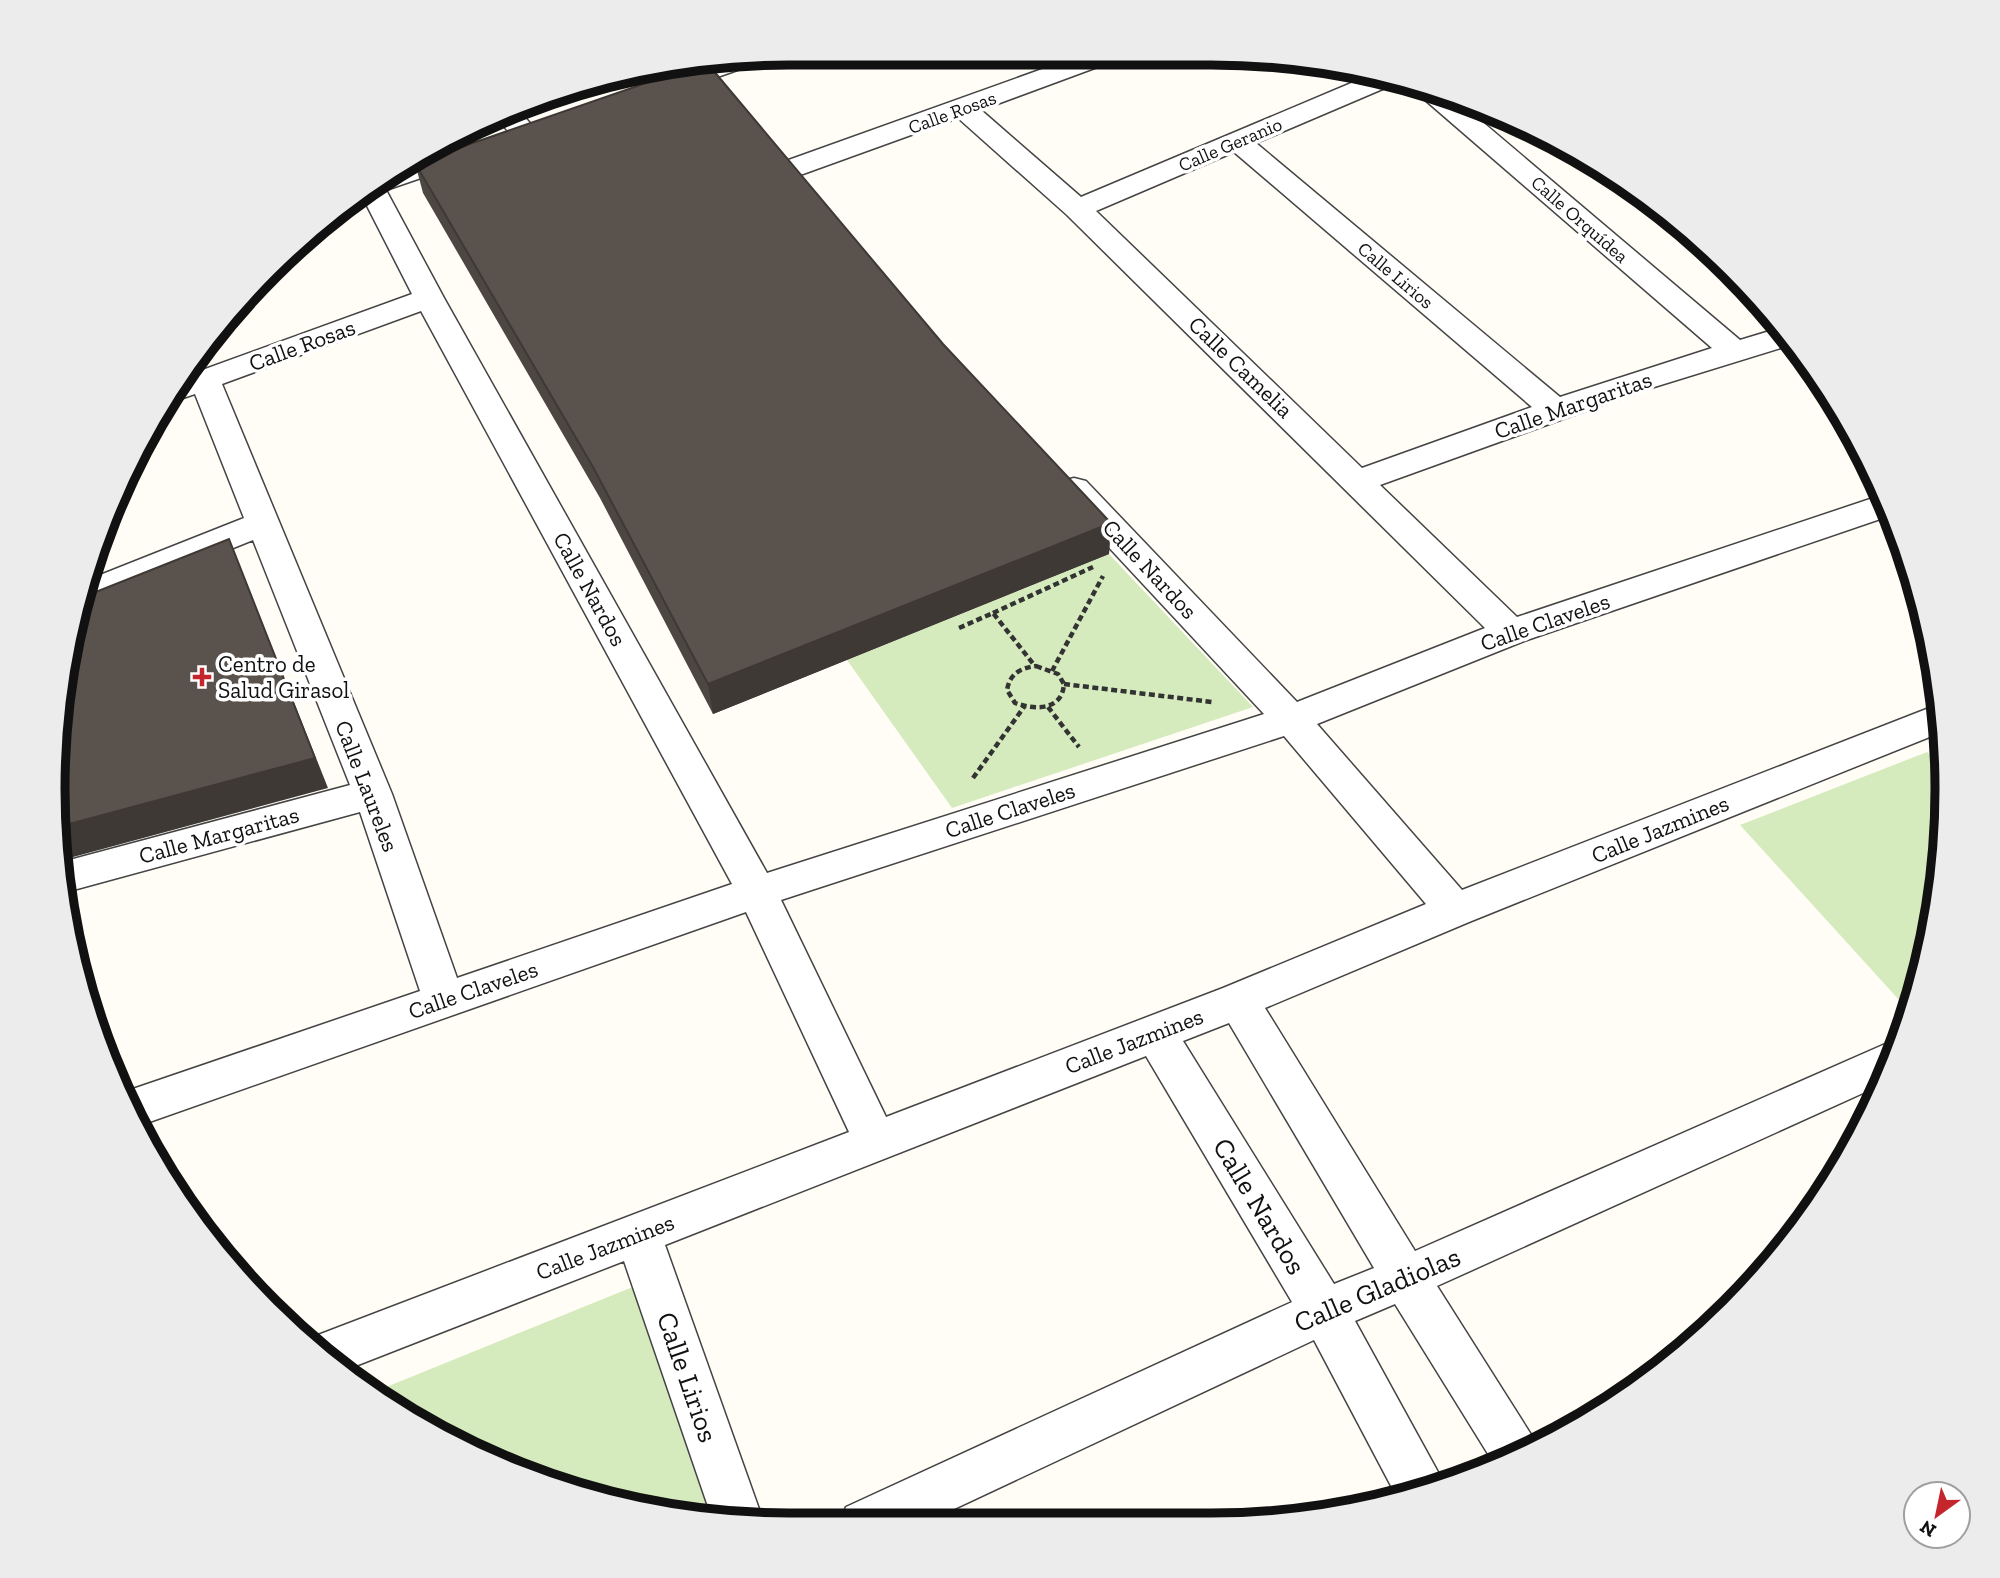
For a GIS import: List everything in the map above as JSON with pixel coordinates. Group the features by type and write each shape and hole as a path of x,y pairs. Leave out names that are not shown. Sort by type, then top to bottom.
{"street":[{"name":"Calle Rosas","path":"793,169 1080,65"},
{"path":"640,94 718,68"},
{"path":"704,73 731,101"},
{"name":"Calle Geranio","path":"1077,209 1373,83"},
{"name":"Calle Orquídea","path":"1445,103 1733,350"},
{"name":"Calle Camelia","path":"964,108 1077,209 1511,632"},
{"path":"418,168 506,133 551,124"},
{"name":"Calle Lirios","path":"1237,141 1555,410"},
{"name":"Calle Nardos","path":"375,195 429,298 757,892 876,1142"},
{"name":"Calle Rosas","path":"189,385 429,298"},
{"name":"Calle Margaritas","path":"1359,481 1555,410 1733,350 1778,338"},
{"name":"Calle Laureles","path":"189,385 261,523 373,794 444,1000"},
{"name":"Calle Nardos","path":"1055,468 1291,719 1455,910"},
{"name":"Calle Claveles","path":"138,1107 757,892 1291,719 1511,632 1878,508"},
{"path":"92,591 261,523"},
{"name":"Calle Jazmines","path":"333,1352 1238,1001 1455,910 1932,726"},
{"name":"Calle Margaritas","path":"70,875 373,794"},
{"path":"1238,1001 1405,1278 1512,1447"},
{"name":"Calle Nardos","path":"1155,1033 1324,1311 1417,1483"},
{"name":"Calle Gladiolas","path":"890,1513 1324,1311 1405,1278 1881,1064"},
{"name":"Calle Lirios","path":"638,1234 736,1511"}],"path":[{"path":"959,628 1101,563"},
{"path":"1052,671 1107,569"},
{"path":"993,613 1036,666"},
{"path":"1064,684 1061,697 1048,707 1024,707 1009,697 1007,683 1017,671 1036,666 1052,671 1064,684 1226,703"},
{"path":"968,785 1024,707"},
{"path":"1048,707 1082,750"}],"green space":[{"path":"1109,554 1253,707 952,808 847,660"},
{"path":"1927,752 1934,759 1934,836 1929,884 1911,976 1903,1004 1740,825"},
{"path":"645,1282 715,1509 648,1499 556,1475 469,1439 383,1388"}],"building":[{"path":"712,69 943,344 1111,523 708,684 593,467 418,168 443,153 667,76"},
{"path":"229,539 315,758 66,825 66,742 71,694 92,594"}],"place":[{"name":"Centro de Salud Girasol","path":"202,677"}]}
